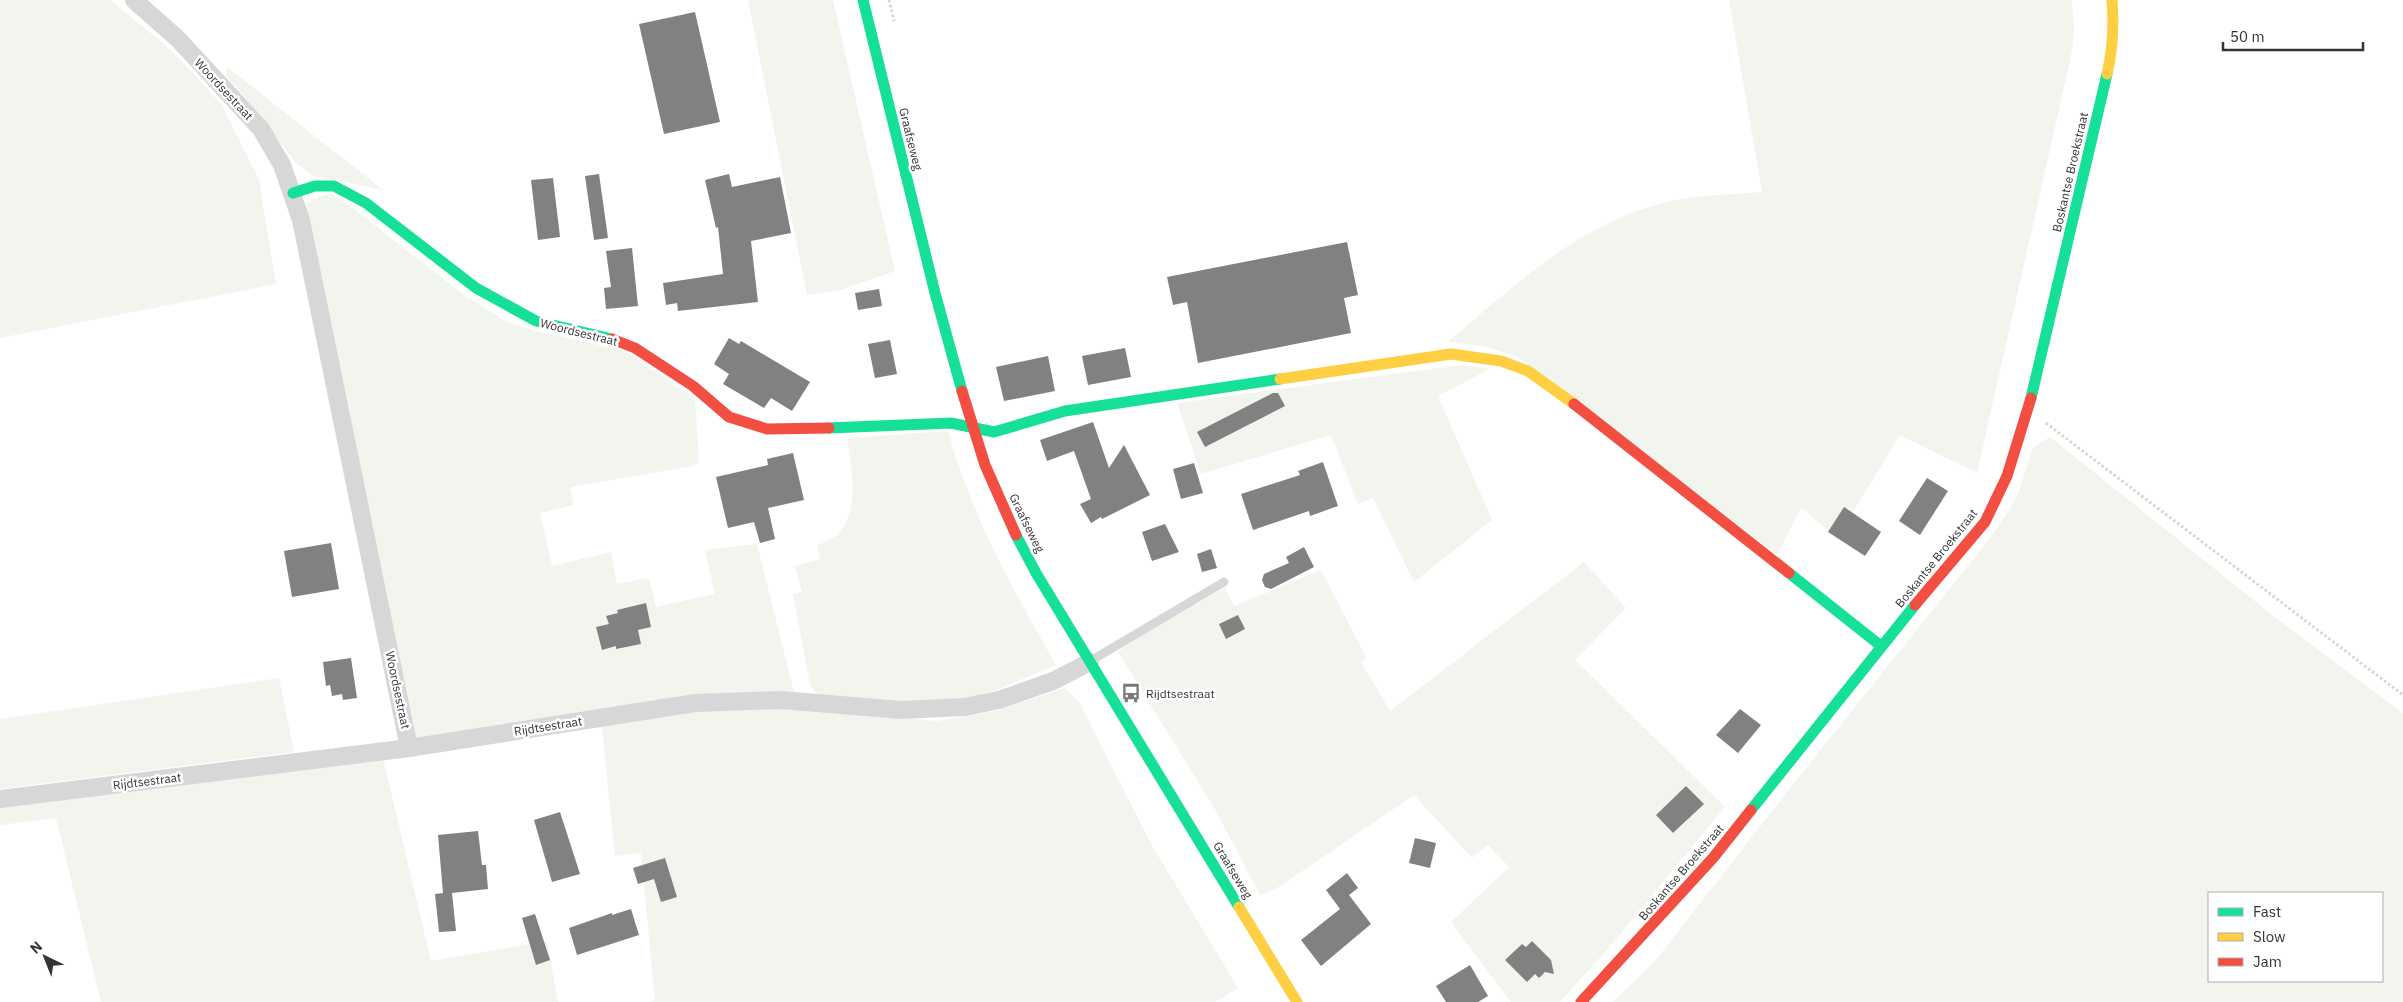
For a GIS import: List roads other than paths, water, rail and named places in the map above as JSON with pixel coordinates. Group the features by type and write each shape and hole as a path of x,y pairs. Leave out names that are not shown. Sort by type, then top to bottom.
{"street":[{"name":"Woordsestraat","path":"134,0 178,39 261,129 282,165 293,193 301,220 409,748"},
{"name":"Graafseweg","path":"863,0 935,294 972,427 985,465 1008,520 1036,573 1297,1002"},
{"name":"Boskantse Broekstraat","path":"1581,1002 1713,858 1881,646 1985,522 2007,476 2028,409 2112,55 2114,29 2112,0"},
{"name":"Woordsestraat","path":"293,193 315,186 334,186 366,203 476,288 536,321 614,339 636,348 693,386 708,401 729,417 767,430 951,423 994,432 1065,412 1451,354 1501,361 1528,371 1597,420 1881,646"},
{"name":"Rijdtsestraat","path":"0,799 409,748 695,703 781,700 901,710 965,707 999,700 1053,681 1090,662"}],"lane":[{"path":"1090,662 1224,582"}],"place":[{"name":"Rijdtsestraat","path":"1131,693"}]}
